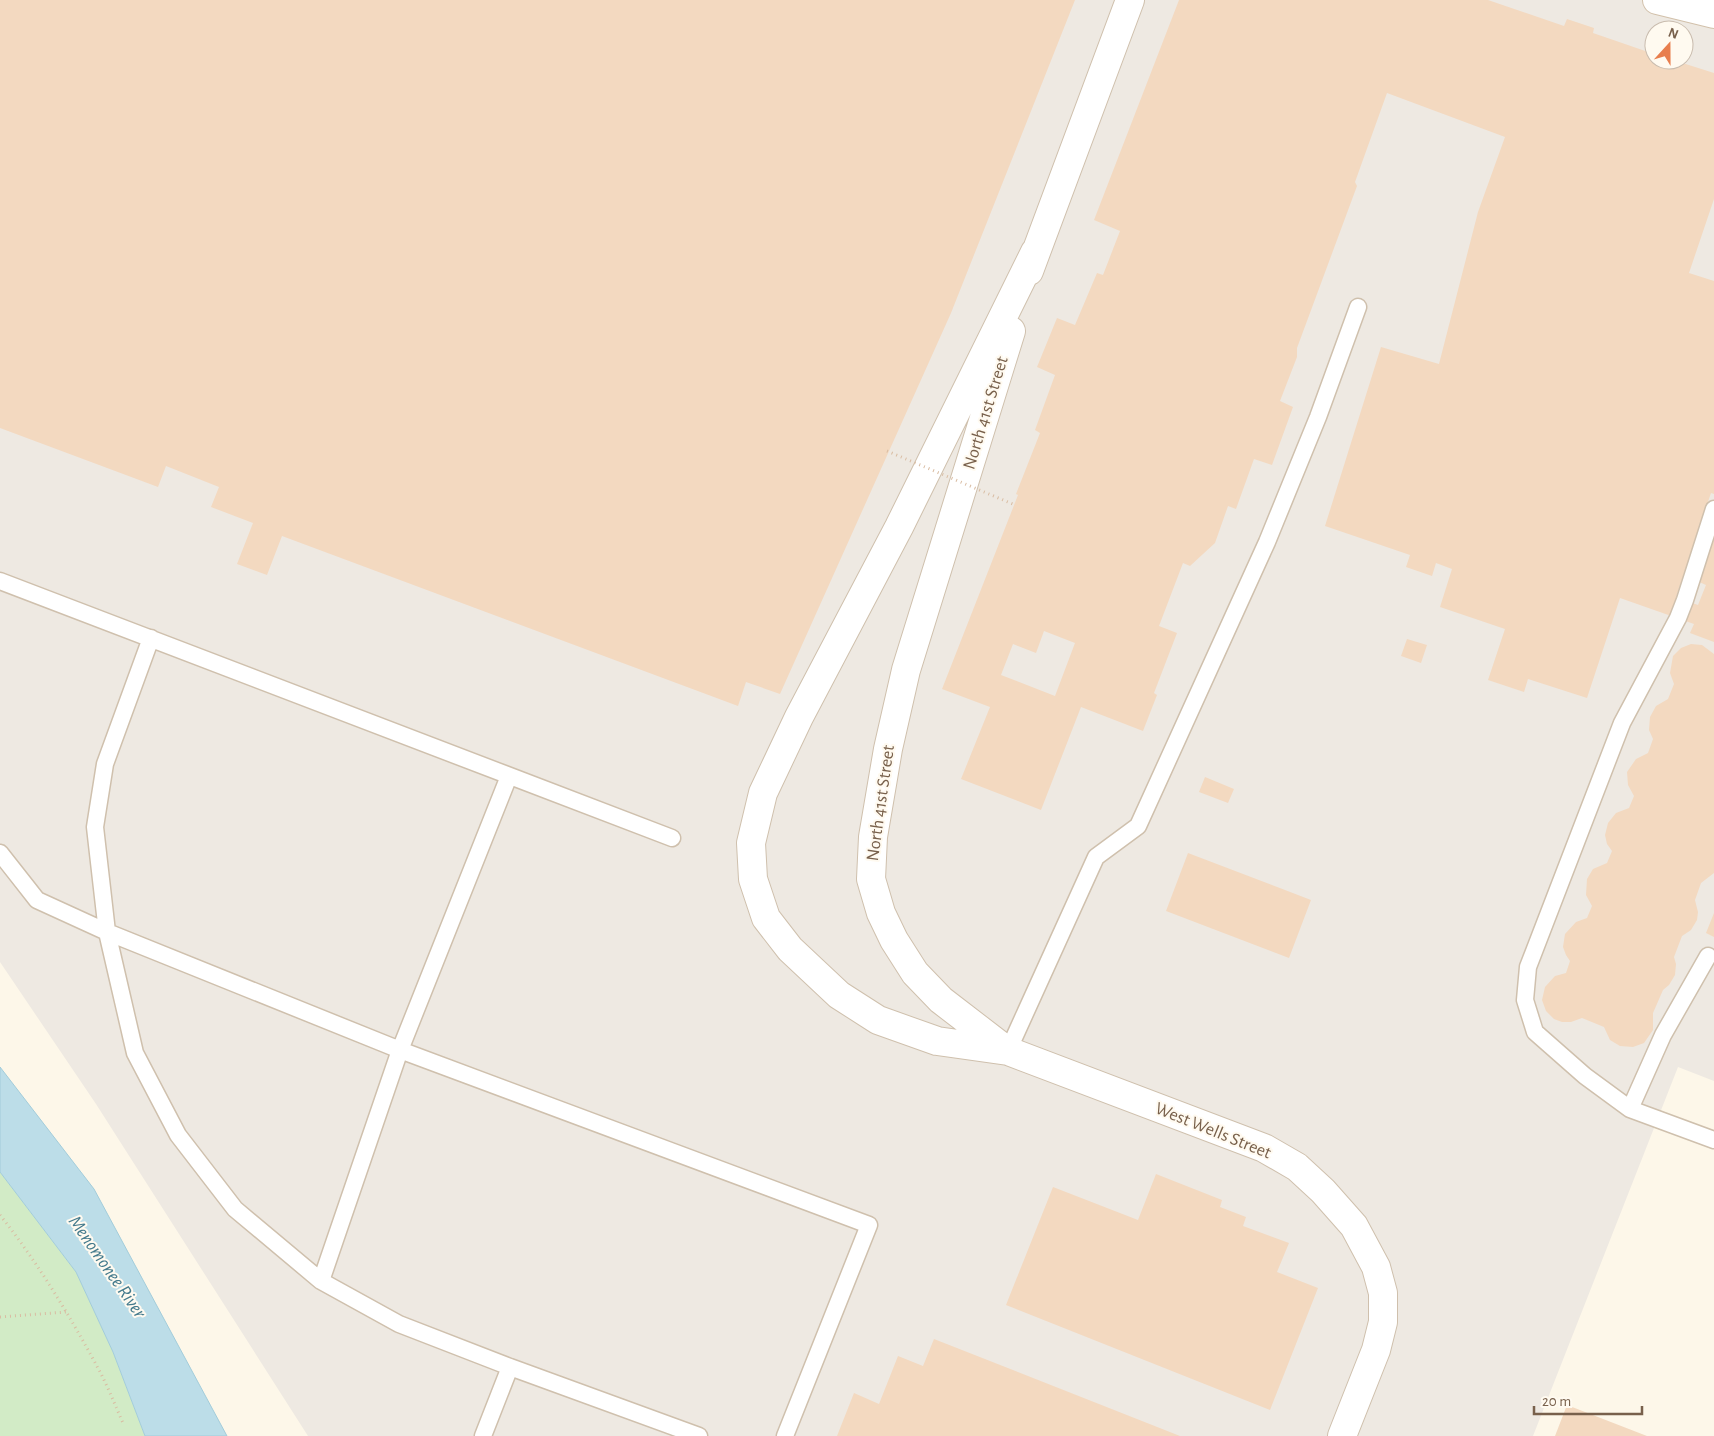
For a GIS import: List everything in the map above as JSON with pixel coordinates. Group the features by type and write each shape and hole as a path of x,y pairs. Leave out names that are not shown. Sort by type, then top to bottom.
{"street":[{"name":"North 41st Street","path":"1008,1051 941,1000 915,973 894,940 881,913 872,879 872,837 888,749 906,670 1035,252 1130,0"},
{"path":"1657,0 1714,14"},
{"name":"North 41st Street","path":"1008,1051 937,1041 878,1020 839,995 790,949 766,918 753,879 751,843 763,793 795,726 899,527 1035,252"},
{"name":"West Wells Street","path":"1008,1051 1264,1148 1297,1167 1323,1191 1354,1226 1376,1267 1383,1293 1383,1322 1376,1350 1342,1436"}],"lane":[{"path":"1008,1051 1096,857 1138,826 1267,542 1318,417 1358,307"},
{"path":"1714,509 1678,618 1622,723 1528,967 1525,1000 1536,1032 1585,1076 1630,1109 1714,1140"},
{"path":"0,581 672,838"},
{"path":"151,638 105,764 95,826 107,932 135,1053 178,1135 235,1209 321,1281 399,1324 699,1436"},
{"path":"321,1281 400,1050 508,776"},
{"path":"0,853 37,900 107,932 400,1050 868,1225 785,1436"},
{"path":"1630,1109 1663,1035 1708,956"},
{"path":"483,1436 510,1367"}],"path":[{"path":"887,451 1014,505"},
{"path":"0,1215 27,1250 66,1312 100,1371 123,1423"},
{"path":"0,1317 66,1312"}],"shaded area":[{"path":"0,0 1714,0 1714,1081 1678,1067 1533,1436 308,1436 96,1104 0,962"}],"green space":[{"path":"0,1172 76,1272 113,1352 145,1436 0,1436"}],"water":[{"name":"Menomonee River","path":"0,1067 94,1189 227,1436 145,1436 113,1352 76,1272 0,1172"}],"building":[{"path":"0,0 1075,0 951,313 780,694 746,682 738,706 282,536 267,575 237,564 253,523 211,507 219,487 166,466 158,487 0,428"},
{"path":"1179,0 1488,0 1564,26 1567,19 1594,28 1593,33 1644,51 1644,70 1694,70 1694,67 1714,73 1714,199 1689,273 1714,281 1714,494 1711,493 1676,597 1698,605 1706,585 1697,581 1714,532 1714,642 1690,633 1694,624 1620,598 1587,698 1528,679 1524,692 1488,680 1505,629 1440,607 1452,569 1436,563 1432,576 1406,567 1410,555 1325,526 1381,347 1439,364 1478,212 1505,137 1387,93 1355,182 1357,186 1297,348 1297,357 1280,401 1293,407 1272,465 1254,459 1236,509 1228,506 1215,543 1190,566 1183,563 1159,626 1177,633 1154,693 1157,695 1143,731 1081,707 1041,810 961,779 990,707 942,689 1018,495 1016,494 1040,433 1035,430 1055,375 1037,367 1057,318 1075,325 1097,273 1103,275 1120,231 1094,220","holes":["1044,631 1075,643 1055,696 1001,675 1013,644 1036,653"]},
{"path":"1407,639 1427,645 1421,663 1401,656"},
{"path":"1691,644 1702,645 1714,654 1714,873 1701,883 1695,900 1698,912 1697,920 1691,930 1682,936 1674,957 1676,964 1675,975 1669,985 1663,990 1653,1013 1653,1030 1644,1043 1633,1047 1620,1046 1610,1040 1604,1027 1582,1018 1571,1022 1562,1022 1554,1019 1546,1011 1542,1000 1545,987 1555,976 1566,973 1570,961 1563,947 1565,934 1576,922 1587,918 1592,906 1586,895 1587,879 1593,869 1607,863 1612,851 1607,844 1605,835 1608,823 1616,813 1629,808 1634,796 1628,785 1627,772 1636,759 1648,753 1653,739 1649,730 1650,717 1656,706 1668,699 1674,684 1670,673 1673,656 1681,648"},
{"path":"1205,777 1234,789 1228,803 1199,792"},
{"path":"1188,853 1311,900 1289,958 1166,911"},
{"path":"1714,913 1714,937 1706,933"},
{"path":"1156,1174 1222,1200 1220,1207 1246,1217 1243,1226 1289,1243 1277,1272 1318,1288 1270,1410 1006,1305 1053,1187 1138,1220"},
{"path":"934,1339 1180,1436 837,1436 854,1393 879,1404 898,1356 923,1366"},
{"path":"1567,1405 1647,1436 1555,1436"}]}
